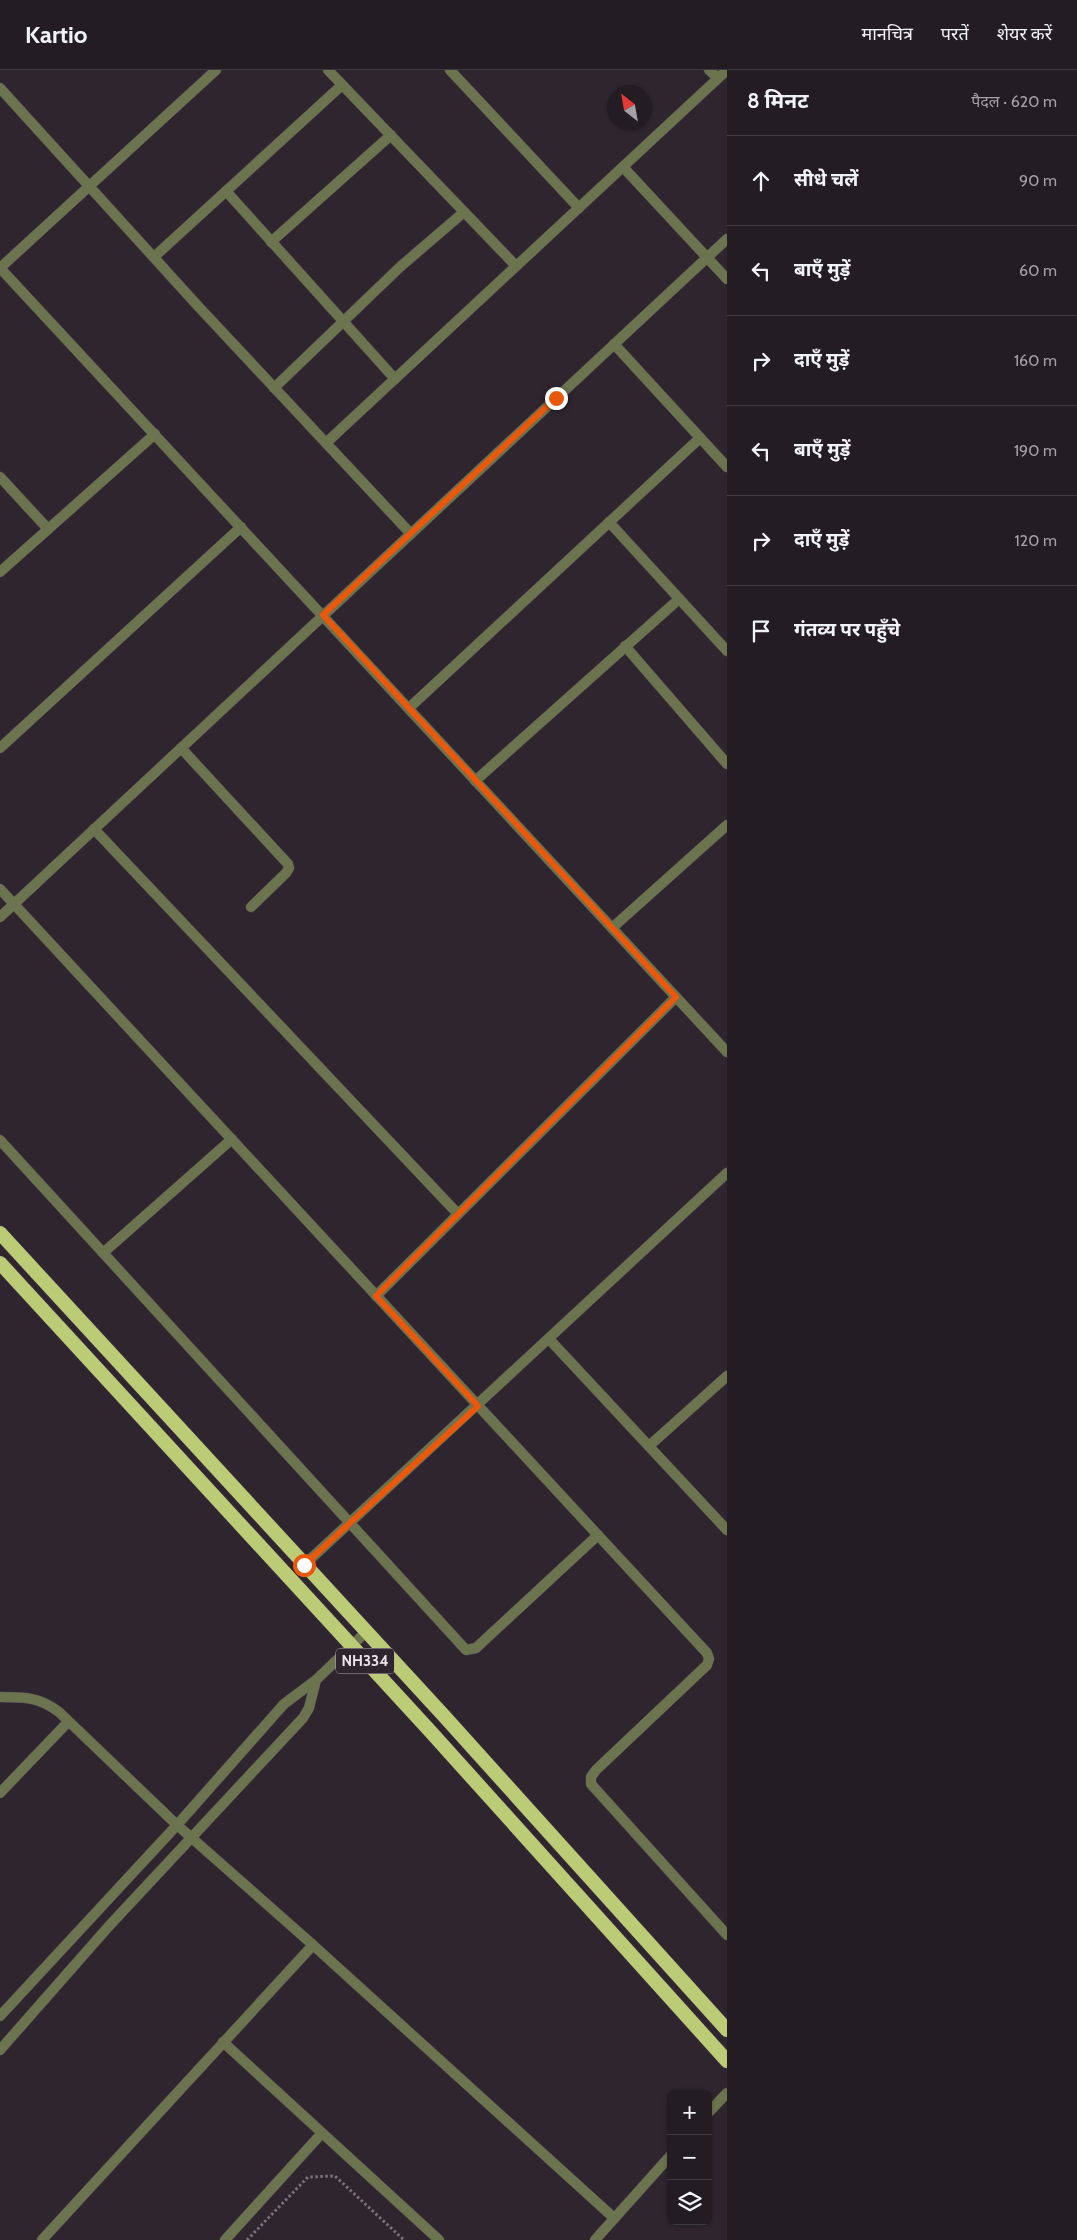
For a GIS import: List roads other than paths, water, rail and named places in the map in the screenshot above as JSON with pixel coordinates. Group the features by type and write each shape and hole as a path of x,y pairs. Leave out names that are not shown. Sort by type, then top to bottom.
{"highway":[{"name":"NH334","path":"0,1233 366,1632 727,2030"},
{"name":"NH334","path":"0,1263 351,1646 727,2061"}],"street":[{"path":"216,70 0,268 727,1052"},
{"path":"450,70 579,208"},
{"path":"710,70 718,78"},
{"path":"326,443 727,70"},
{"path":"330,71 516,266"},
{"path":"154,257 342,85"},
{"path":"0,88 410,534"},
{"path":"271,242 391,136"},
{"path":"622,167 727,278"},
{"path":"226,191 395,379"},
{"path":"274,388 400,267 464,212"},
{"path":"0,917 727,239"},
{"path":"614,344 727,467"},
{"path":"0,572 155,434"},
{"path":"409,708 700,438"},
{"path":"0,477 48,529"},
{"path":"609,522 727,651"},
{"path":"0,748 241,527"},
{"path":"476,780 679,599"},
{"path":"625,646 727,764"},
{"path":"181,748 288,864 289,868 286,873 251,907"},
{"path":"612,928 727,825"},
{"path":"94,829 458,1214"},
{"path":"0,889 702,1647 709,1659 707,1665 596,1770 591,1777 591,1784 727,1935"},
{"path":"376,1296 676,997"},
{"path":"103,1254 232,1139"},
{"path":"0,1140 466,1650 476,1648 598,1535"},
{"path":"304,1565 478,1406 727,1173"},
{"path":"549,1339 727,1530"},
{"path":"649,1446 727,1376"},
{"path":"0,2016 177,1825 284,1704 316,1680 366,1632"},
{"path":"0,2050 109,1926 303,1718 309,1708 316,1680"},
{"path":"0,1696 34,1698 48,1703 177,1825 313,1945 614,2218"},
{"path":"0,1793 68,1722"},
{"path":"42,2240 313,1945"},
{"path":"223,2042 439,2240"},
{"path":"712,2109 727,2093"},
{"path":"225,2240 322,2134"},
{"path":"595,2240 667,2159"}]}
